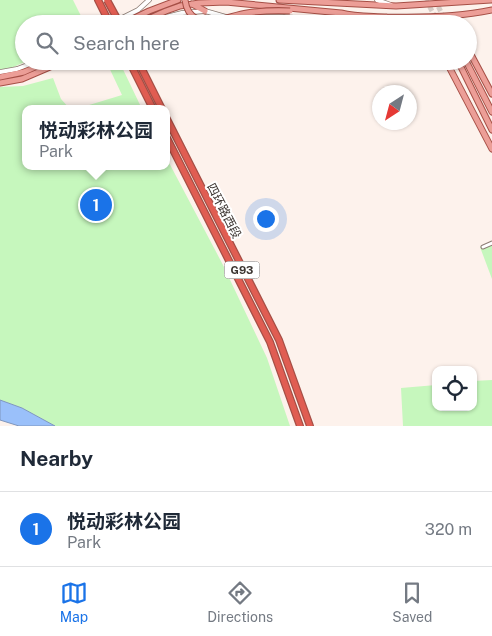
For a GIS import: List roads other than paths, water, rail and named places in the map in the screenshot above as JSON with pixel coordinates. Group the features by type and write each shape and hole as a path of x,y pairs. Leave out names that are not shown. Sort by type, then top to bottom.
{"highway":[{"path":"98,0 106,15"},
{"path":"108,0 116,15"},
{"path":"134,70 151,105"},
{"path":"142,70 160,105"},
{"name":"四环路西段","path":"170,125 279,340 310,426"},
{"name":"四环路西段","path":"170,144 270,342 298,426"}],"main road":[{"path":"140,15 178,0"},
{"path":"185,0 191,15"},
{"path":"279,0 396,6 492,0"},
{"path":"316,0 326,2"},
{"path":"396,6 400,0"},
{"path":"157,15 192,4 226,2 350,15"},
{"path":"192,4 205,11"},
{"path":"237,15 273,10 341,13"},
{"path":"464,15 492,10"},
{"path":"477,66 492,94"},
{"path":"0,77 29,70"},
{"path":"0,83 22,79 43,70"},
{"path":"451,70 492,149"},
{"path":"462,70 492,130"},
{"path":"471,70 492,112"}],"street":[{"path":"128,15 138,10 149,0"},
{"path":"377,0 396,6"},
{"path":"174,15 205,11 219,15"},
{"path":"0,72 15,69"},
{"path":"483,247 492,243"}],"water":[{"path":"0,400 22,408 55,426 19,426 0,420"}],"tunnel":[{"path":"426,0 434,15"},
{"path":"435,0 442,15"}],"place":[{"name":"悦动彩林公园","path":"96,205"}]}
